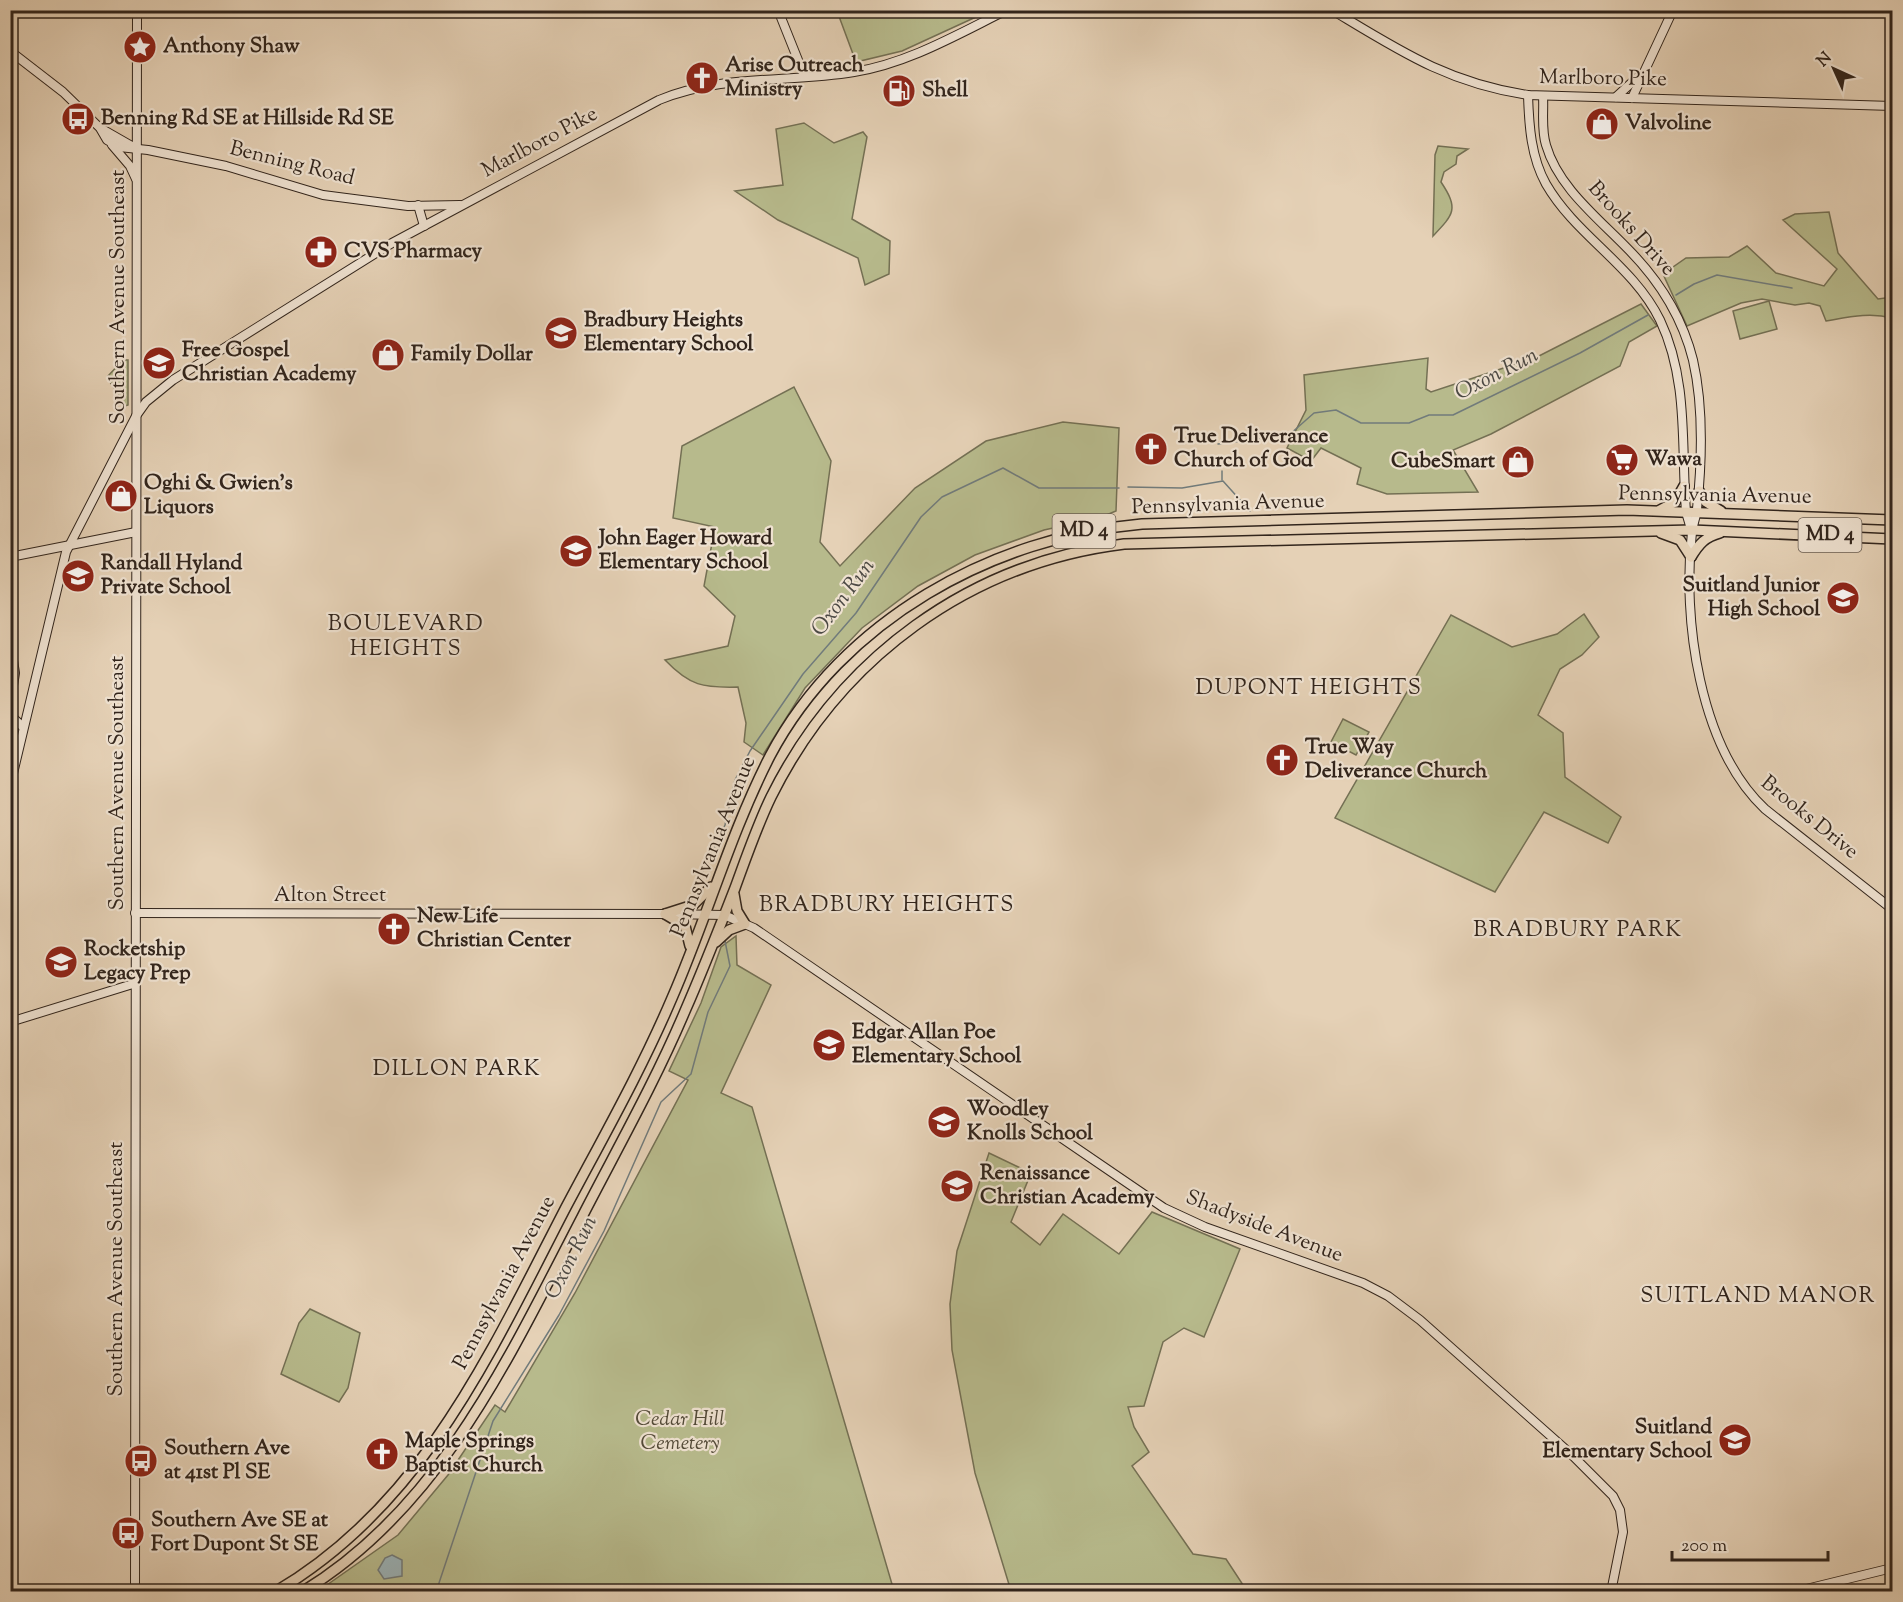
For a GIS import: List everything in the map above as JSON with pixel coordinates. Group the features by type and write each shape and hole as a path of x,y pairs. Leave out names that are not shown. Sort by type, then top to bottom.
{"highway":[{"path":"1653,512 1675,502 1684,486"},
{"path":"1699,491 1707,503 1726,513"},
{"name":"Pennsylvania Avenue","path":"279,1591 330,1553 375,1514 415,1470 450,1420 618,1109 664,1017 748,802 782,737 817,690 864,641 930,591 970,570 1033,544 1080,532 1142,524 1653,512 1893,520"},
{"name":"Pennsylvania Avenue","path":"302,1592 357,1552 406,1506 471,1422 644,1097 683,1017 764,813 781,778 810,730 843,688 886,646 942,606 1020,568 1067,554 1126,544 1692,530 1893,538"},
{"path":"1650,531 1680,540 1691,557 1698,545 1706,538 1728,531"},
{"path":"665,914 688,908 704,896 713,883 733,838"},
{"path":"714,943 729,930 745,924 737,911 734,892"},
{"path":"665,914 682,923 688,931 690,944 685,965"}],"main road":[{"name":"Southern Avenue Southeast","path":"135,1592 138,10"},
{"path":"778,10 804,75"},
{"name":"Marlboro Pike","path":"136,416 149,399 192,367 347,269 462,205 669,96 705,85 855,72 919,53 1008,10"},
{"name":"Marlboro Pike","path":"1332,10 1438,71 1480,86 1528,95 1893,106"},
{"path":"1632,98 1673,10"},
{"path":"10,51 52,83 100,128 137,149"},
{"path":"1616,97 1645,70"},
{"name":"Brooks Drive","path":"1528,95 1532,142 1546,183 1573,218 1641,289 1667,336 1676,365 1681,398 1684,486 1691,512 1695,661 1708,709 1737,778 1765,809 1893,909"},
{"name":"Brooks Drive","path":"1544,96 1545,141 1555,165 1581,201 1642,263 1669,300 1682,326 1692,359 1698,393 1701,457 1699,491 1691,512"},
{"path":"100,128 107,140 130,166 137,183"},
{"path":"107,140 120,147 137,149"},
{"name":"Benning Road","path":"137,149 226,166 323,195 418,205 462,205"},
{"path":"418,205 424,226"},
{"path":"10,786 60,572 69,545 136,416"},
{"path":"10,556 136,532"},
{"path":"10,641 15,674 10,705"},
{"path":"10,715 23,727"},
{"path":"10,755 14,771"},
{"name":"Alton Street","path":"135,913 704,915"},
{"name":"Shadyside Avenue","path":"704,915 724,915 765,933 1172,1212 1205,1227 1363,1283 1388,1296 1415,1316 1512,1401 1612,1496 1621,1517 1623,1539 1611,1592"},
{"path":"10,1022 136,983"},
{"path":"1794,1592 1893,1568"}],"green space":[{"path":"837,11 989,11 902,51 856,62"},
{"path":"804,123 834,143 863,132 867,137 852,219 890,241 889,274 865,285 858,258 778,220 735,191 783,185 776,129"},
{"path":"1438,146 1468,149 1457,156 1456,164 1444,172 1441,182 1447,191 1452,211 1446,222 1433,236 1435,155"},
{"path":"1829,212 1838,253 1878,299 1892,297 1892,318 1868,315 1826,321 1820,306 1809,303 1795,305 1762,299 1741,303 1687,326 1663,274 1686,258 1729,257 1747,246 1776,273 1824,286 1837,269 1783,220 1795,214"},
{"path":"1769,301 1777,329 1740,339 1733,311"},
{"path":"1641,304 1657,326 1629,342 1620,366 1491,434 1453,450 1478,492 1387,494 1357,484 1361,468 1321,448 1311,461 1287,448 1306,410 1304,375 1428,358 1426,389 1431,392 1537,357"},
{"path":"123,360 128,360 128,405 125,406 107,377"},
{"path":"794,387 831,461 820,542 840,566 915,488 986,441 1063,422 1119,428 1116,511 1099,518 1044,530 975,555 918,586 862,628 805,688 763,755 744,742 746,723 738,687 698,684 682,675 665,660 728,646 735,616 704,586 715,527 673,518 682,446"},
{"path":"1584,614 1599,637 1582,655 1560,669 1538,715 1563,733 1565,777 1621,817 1608,843 1544,812 1495,892 1335,818 1451,615 1512,647 1557,634"},
{"path":"1343,719 1369,732 1356,755 1331,742"},
{"name":"Cedar Hill Cemetery","path":"736,936 737,965 771,985 721,1093 752,1107 894,1591 317,1592 398,1535 448,1475 495,1405 505,1412 575,1293 688,1080 669,1071 701,1003 721,947"},
{"path":"989,1153 1031,1173 1011,1222 1040,1245 1063,1214 1119,1254 1152,1212 1240,1249 1204,1337 1184,1328 1163,1342 1144,1406 1128,1407 1134,1427 1149,1452 1132,1466 1193,1554 1226,1559 1247,1591 1011,1591 975,1473 952,1350 950,1304 957,1251"},
{"path":"310,1309 360,1333 348,1388 339,1402 281,1374 299,1323"}],"water":[{"path":"392,1555 402,1560 402,1576 384,1579 378,1570 385,1558"}],"waterway":[{"name":"Oxon Run","path":"1676,295 1694,284 1717,275 1792,288"},
{"name":"Oxon Run","path":"1218,444 1289,435 1314,413 1336,410 1361,423 1409,423 1429,415 1453,415 1580,353 1648,315"},
{"name":"Oxon Run","path":"701,890 698,884 725,825 735,780 750,751 803,674 856,613 921,517 942,497 1003,468 1039,488 1119,488"},
{"name":"Oxon Run","path":"1222,471 1222,480"},
{"name":"Oxon Run","path":"1128,487 1182,488 1223,481 1250,511"},
{"name":"Oxon Run","path":"436,1592 493,1421 559,1315 604,1231 661,1102 691,1074 708,1012 730,966 725,941"}],"place":[{"name":"Anthony Shaw","path":"140,47"},
{"name":"Arise Outreach Ministry","path":"702,78"},
{"name":"Shell","path":"899,91"},
{"name":"Benning Rd SE at Hillside Rd SE","path":"78,119"},
{"name":"Valvoline","path":"1602,124"},
{"name":"CVS Pharmacy","path":"321,252"},
{"name":"Bradbury Heights Elementary School","path":"561,333"},
{"name":"Family Dollar","path":"388,355"},
{"name":"Free Gospel Christian Academy","path":"159,363"},
{"name":"True Deliverance Church of God","path":"1151,449"},
{"name":"Wawa","path":"1622,460"},
{"name":"CubeSmart","path":"1518,462"},
{"name":"Oghi & Gwien's Liquors","path":"121,496"},
{"name":"John Eager Howard Elementary School","path":"576,551"},
{"name":"Randall Hyland Private School","path":"78,576"},
{"name":"Suitland Junior High School","path":"1843,598"},
{"name":"True Way Deliverance Church","path":"1282,760"},
{"name":"New Life Christian Center","path":"394,929"},
{"name":"Rocketship Legacy Prep","path":"61,962"},
{"name":"Edgar Allan Poe Elementary School","path":"829,1045"},
{"name":"Woodley Knolls School","path":"944,1122"},
{"name":"Renaissance Christian Academy","path":"957,1186"},
{"name":"Suitland Elementary School","path":"1735,1440"},
{"name":"Maple Springs Baptist Church","path":"382,1454"},
{"name":"Southern Ave at 41st Pl SE","path":"141,1461"},
{"name":"Southern Ave SE at Fort Dupont St SE","path":"128,1533"}],"district":[{"name":"BOULEVARD HEIGHTS","path":"406,638"},
{"name":"DUPONT HEIGHTS","path":"1309,689"},
{"name":"BRADBURY HEIGHTS","path":"887,906"},
{"name":"BRADBURY PARK","path":"1578,931"},
{"name":"DILLON PARK","path":"457,1070"},
{"name":"SUITLAND MANOR","path":"1758,1297"}]}
